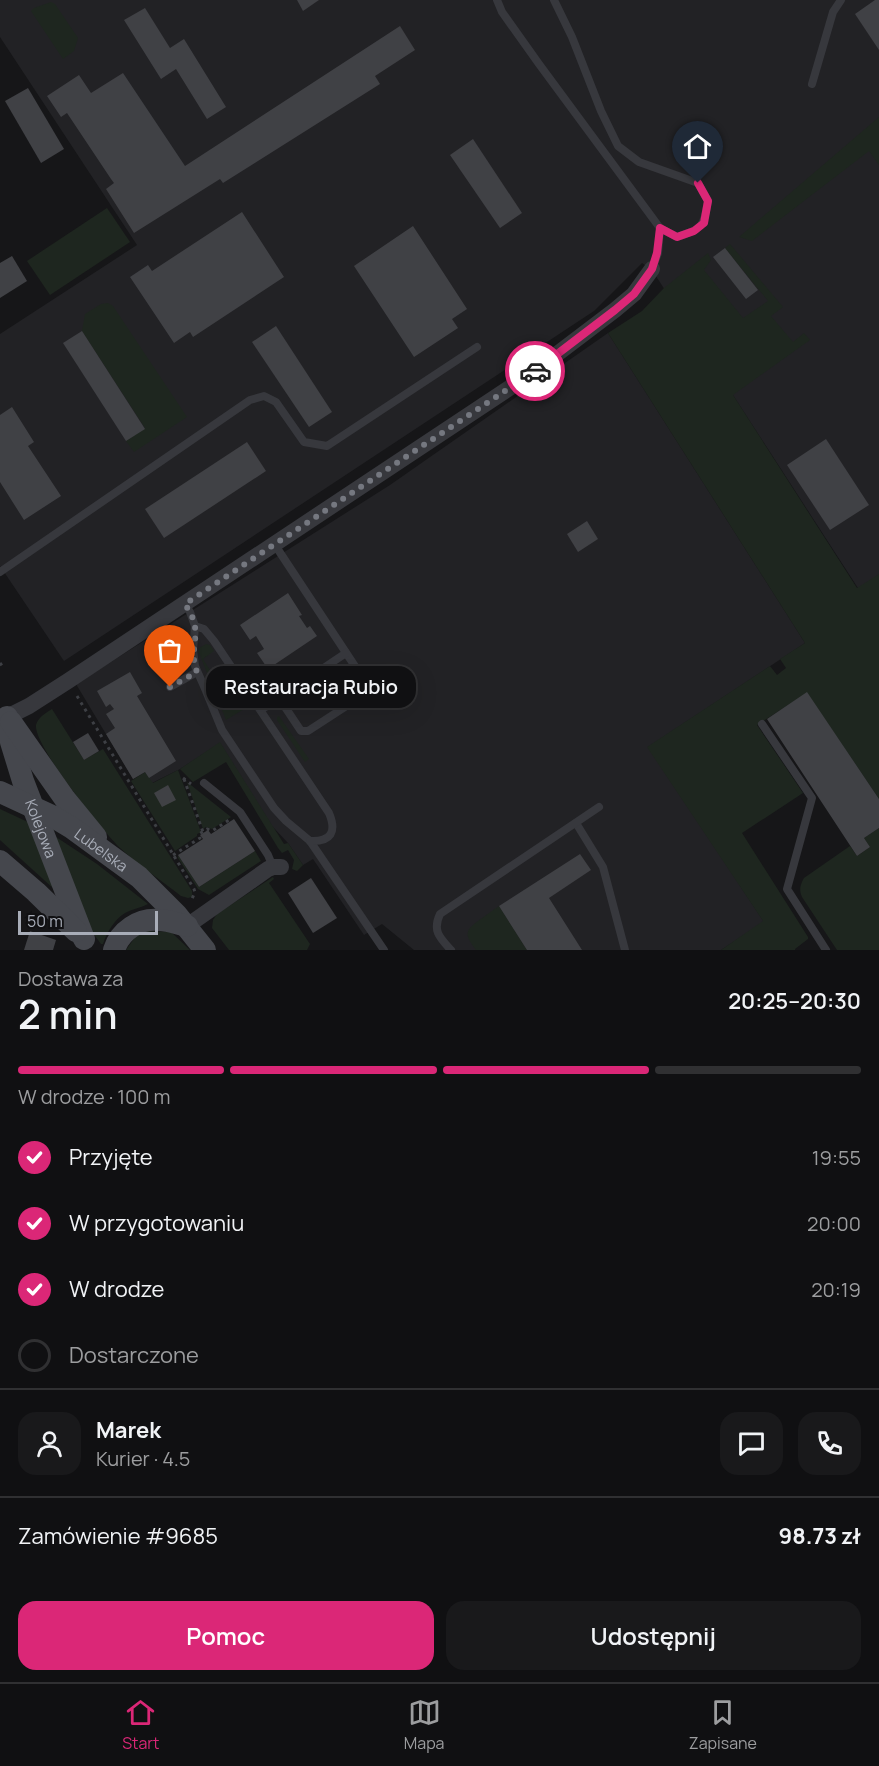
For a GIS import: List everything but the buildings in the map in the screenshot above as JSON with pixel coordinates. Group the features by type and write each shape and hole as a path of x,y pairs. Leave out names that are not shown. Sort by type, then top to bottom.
{"main road":[{"name":"Kolejowa","path":"2,718 33,807 88,944"},
{"name":"Kolejowa","path":"2,718 100,842 118,861"},
{"name":"Lubelska","path":"0,792 72,828 118,861 187,915 205,950"},
{"path":"0,861 43,898 88,944"},
{"path":"114,950 121,936 138,923 187,915"}],"street":[{"path":"2,718 29,706 68,681 532,373 634,294 652,269"},
{"path":"187,915 221,901 277,867"}],"lane":[{"path":"497,0 502,12 539,64 660,228 677,237 694,231 704,223 708,201 698,183 639,162 618,146 554,0"},
{"path":"812,84 833,12 842,0"},
{"path":"652,269 657,253 660,228"},
{"path":"0,572 250,400 264,396 276,402 304,442 327,446 477,347"},
{"path":"274,544 368,686 368,692 308,731 301,731 279,698"},
{"path":"185,604 195,626 193,650 195,666 222,730 274,808 310,841 384,950"},
{"path":"195,626 204,629 214,641 329,813 334,823 329,837 320,842 310,841"},
{"path":"261,710 346,654"},
{"path":"170,687 197,672"},
{"path":"762,724 812,798 787,890 825,950"},
{"path":"204,783 240,812 277,867"},
{"path":"451,950 436,931 436,922 440,914 600,807"},
{"path":"576,823 603,867 625,950"}],"path":[{"path":"68,681 194,889 187,915"},
{"path":"183,778 203,832"},
{"path":"173,855 200,838 199,834 207,829 212,831 234,817"}],"shaded area":[{"path":"0,0 879,0 879,618 652,270 642,263 594,311 64,661 0,566 0,334 137,245 0,37"},
{"path":"51,2 55,4 78,38 74,51 63,59 31,11"},
{"path":"879,117 879,165 869,151 752,241 739,237"},
{"path":"107,208 130,242 50,295 27,261"},
{"path":"730,244 783,307 771,316 793,342 804,333 810,340 733,395 857,588 879,574 879,799 807,693 757,725 803,793 742,833 808,937 795,950 721,950 763,921 647,747 770,666 777,675 786,668 780,659 805,643 608,333 642,311 664,288 708,253 711,260 704,270 743,318 768,301 725,248"},
{"path":"108,303 113,306 187,417 134,452 126,441 145,428 82,331 85,314 101,304"},
{"path":"608,333 805,643 648,747 764,922 721,950 414,950 382,924 364,935 313,859 303,865 288,843 272,826 220,743 180,769 152,783 145,772 133,779 76,684 390,485"},
{"path":"206,644 210,645 214,651 203,659 229,700 241,692 249,706 226,720 199,653 199,648"},
{"path":"52,709 84,760 103,749 192,891 192,897 181,896 126,854 70,788 38,735 37,722 42,715"},
{"path":"279,716 309,759 305,762 277,720"},
{"path":"220,742 284,844 288,843 303,865 297,871 292,869 294,860 288,850 282,853 278,848 226,762 193,782 180,769"},
{"path":"178,770 201,832 175,851 131,781 145,772 153,783"},
{"path":"187,782 231,817 212,829 206,827 203,829"},
{"path":"0,809 30,823 54,889 0,840"},
{"path":"879,828 879,950 837,950 802,897 800,890 802,883 804,878 850,846 857,856 870,847 864,838"},
{"path":"53,835 97,864 148,904 117,919 103,944 90,929"},
{"path":"255,851 261,861 209,895 198,889 178,858 178,855 199,887"},
{"path":"273,877 274,879 269,883 310,944 307,950 229,950 212,928 213,920 217,914"},
{"path":"499,906 527,950 476,950 470,941 468,931 470,928"},
{"path":"146,931 171,932 190,950 126,950 136,936"}],"way so far":[{"path":"170,687 197,672 193,650 195,626 185,604 535,371"}],"place":[{"name":"Restauracja Rubio","path":"170,687"}],"route":[{"path":"535,371 634,294 652,269 657,253 660,228 677,237 694,231 704,223 708,201 698,183"}]}
